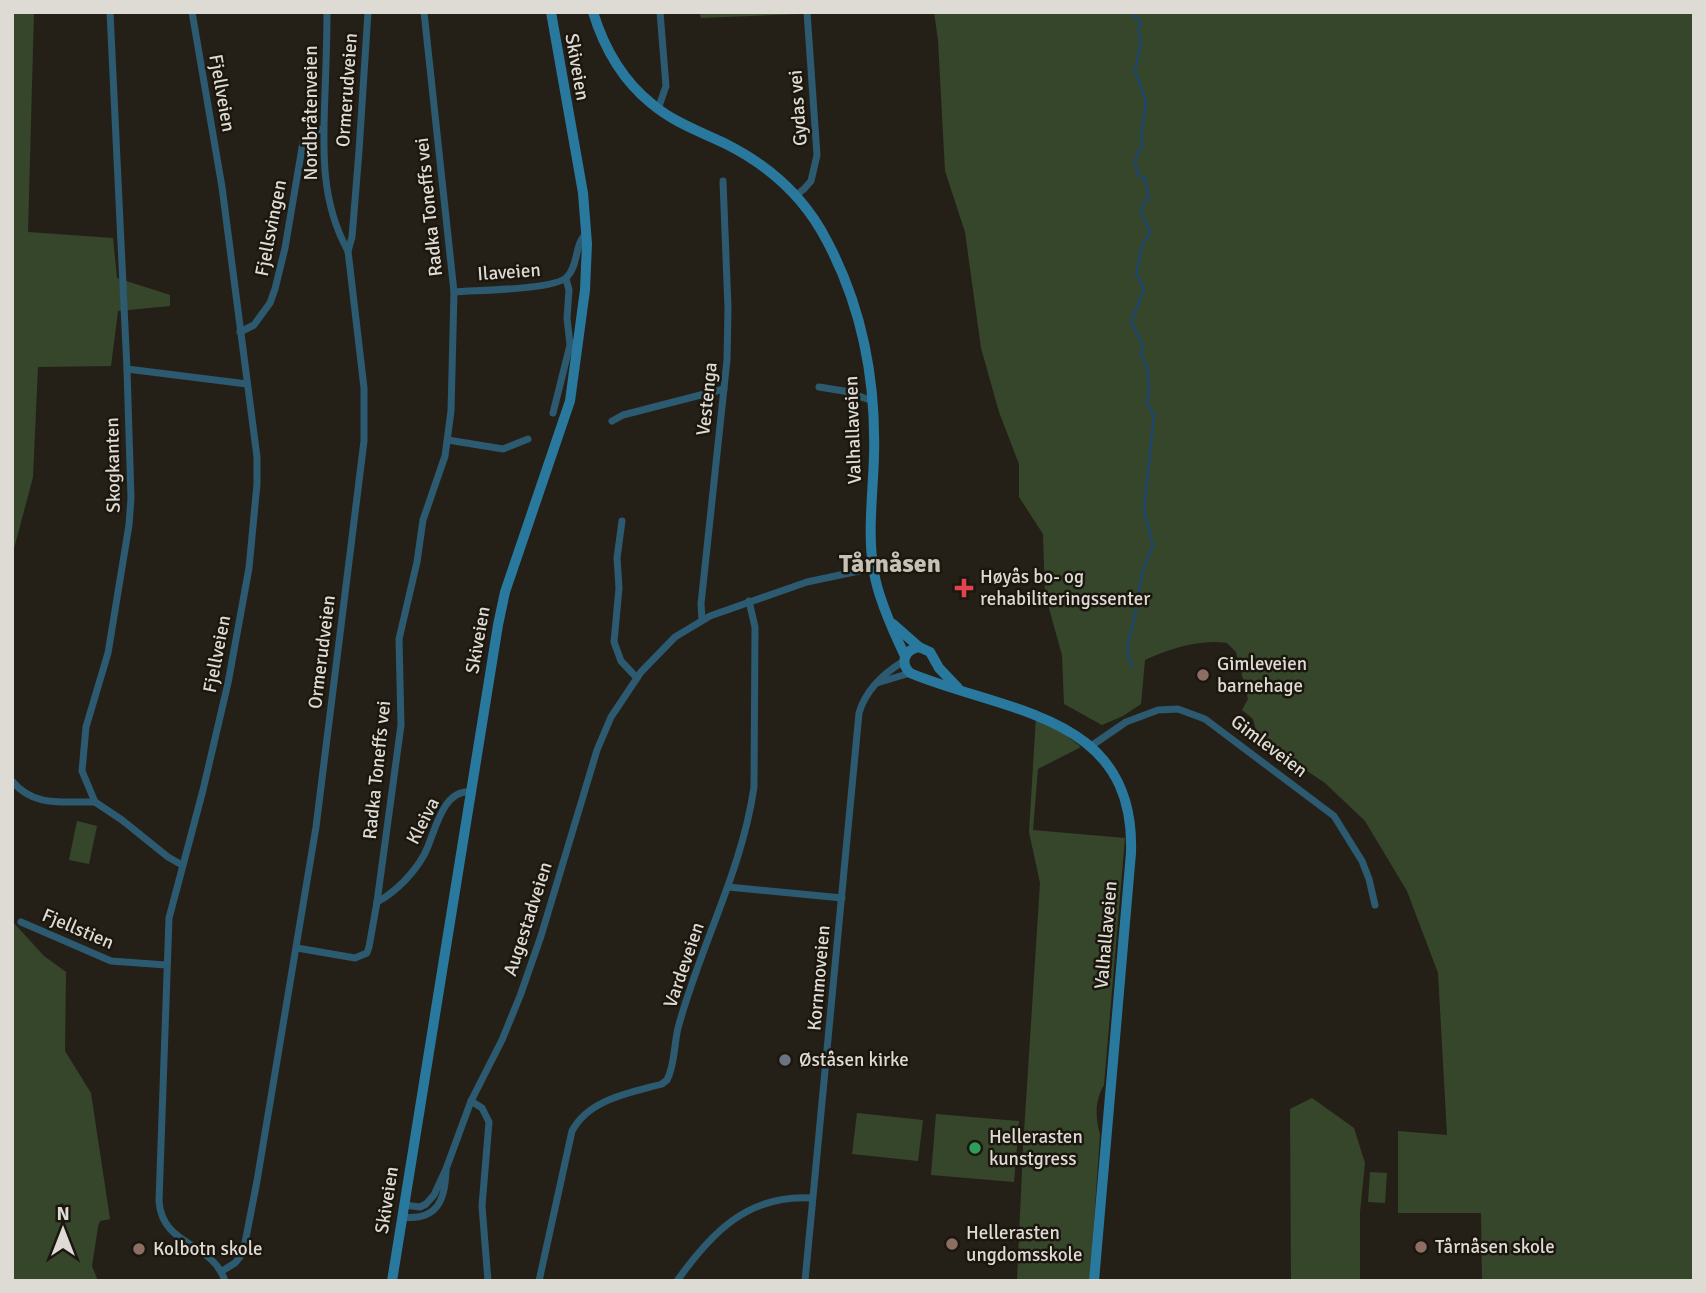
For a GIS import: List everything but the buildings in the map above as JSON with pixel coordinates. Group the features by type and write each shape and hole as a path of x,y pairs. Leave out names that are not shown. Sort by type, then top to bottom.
{"street":[{"name":"Skogkanten","path":"95,802 82,771 82,749 108,653 131,498 110,12"},
{"name":"Fjellveien","path":"192,12 222,187 257,471 249,568 216,740 169,918 159,1209 162,1220 171,1232 206,1253 222,1271"},
{"name":"Nordbråtenveien","path":"327,12 324,172 328,198 348,251"},
{"name":"Ormerudveien","path":"222,1271 239,1260 244,1249 297,948 325,757 365,423 362,368 348,251 352,237 368,12"},
{"name":"Radka Toneffs vei","path":"297,948 355,958 362,957 369,947 401,725 399,639 417,562 423,520 440,474 448,440 454,292 424,12"},
{"name":"Skiveien","path":"392,1281 493,649 505,592 570,401 585,290 587,233 583,193 551,12"},
{"name":"Valhallaveien","path":"593,12 605,45 616,65 636,90 658,109 751,158 773,174 796,195 827,240 844,278 862,335 873,401 873,568 879,592 905,659"},
{"path":"658,109 666,86 660,12"},
{"name":"Gydas vei","path":"796,195 811,181 817,155 807,12"},
{"name":"Fjellsvingen","path":"240,332 254,325 270,303 285,248 303,142 312,131 323,129"},
{"name":"Vestenga","path":"702,620 701,604 724,389 728,308 723,181"},
{"name":"Ilaveien","path":"454,292 548,286 566,279 572,271 581,237 587,233"},
{"name":"Ilaveien","path":"553,413 570,345 567,318 569,290 566,279"},
{"path":"127,369 247,384"},
{"path":"819,387 844,391 873,401"},
{"path":"612,421 623,415 724,389"},
{"path":"448,440 502,449 511,448 528,439"},
{"path":"622,521 617,558 619,588 614,642 621,661 637,678"},
{"name":"Augestadveien","path":"402,1217 420,1217 434,1210 442,1198 446,1169 471,1101 512,1018 528,972 597,750 611,717 637,678 675,637 702,620 823,577 873,568"},
{"name":"Vardeveien","path":"539,1281 572,1131 584,1115 600,1104 667,1080 678,1028 728,887 750,812 754,787 755,627 750,601"},
{"name":"Valhallaveien","path":"893,624 919,647"},
{"path":"876,684 930,671 933,661 927,649 919,647 909,650 905,659 906,668 916,674"},
{"name":"Kornmoveien","path":"805,1281 858,717 864,699 876,684 905,659"},
{"name":"Valhallaveien","path":"933,661 959,689"},
{"name":"Valhallaveien","path":"916,674 1055,723 1075,733 1091,746 1108,766 1120,787 1129,814 1131,839 1094,1281"},
{"name":"Gimleveien","path":"1091,746 1126,722 1158,710 1178,709 1205,719 1334,816 1362,861 1375,905"},
{"path":"12,781 22,793 43,801 95,802 182,865"},
{"name":"Kleiva","path":"377,902 394,891 419,862 442,814 454,796 461,792 471,792"},
{"path":"728,887 842,898"},
{"name":"Fjellstien","path":"20,922 111,961 166,965"},
{"path":"471,1101 485,1112 490,1126 482,1206 488,1281"},
{"name":"Augestadveien","path":"404,1205 426,1204 434,1195 438,1181 446,1169"},
{"path":"677,1281 700,1249 733,1218 764,1204 795,1198 812,1198"},
{"path":"222,1271 225,1281"}],"green space":[{"path":"12,12 34,12 28,232 113,238 117,278 170,295 170,306 118,311 111,366 38,367 33,477 12,556"},
{"path":"699,12 803,12 803,14 701,18"},
{"path":"934,12 1694,12 1694,1281 1482,1281 1481,1213 1398,1213 1398,1131 1447,1135 1438,973 1407,891 1365,821 1325,783 1258,738 1253,719 1242,710 1248,699 1236,652 1227,643 1206,642 1184,646 1145,660 1141,704 1102,725 1064,704 1062,655 1045,594 1043,534 1019,497 1019,464 999,412 981,348 965,232 945,171"},
{"path":"1036,717 1058,729 1081,747 1038,769 1033,830 1125,838 1104,1085 1097,1109 1100,1134 1090,1281 1017,1281 1040,883 1029,832"},
{"path":"77,821 97,826 89,864 69,860"},
{"path":"12,921 44,956 66,972 65,1051 91,1093 110,1219 100,1221 98,1227 92,1266 98,1281 12,1281"},
{"path":"1312,1098 1354,1128 1365,1163 1360,1212 1360,1281 1291,1281 1290,1109"},
{"path":"857,1113 923,1120 918,1161 852,1154"},
{"name":"Hellerasten kunstgress","path":"936,1114 1019,1121 1014,1182 931,1175"},
{"path":"1370,1172 1387,1173 1385,1203 1368,1202"}],"waterway":[{"path":"1133,666 1128,656 1128,643 1142,573 1153,545 1144,510 1154,416 1147,404 1149,386 1147,367 1141,356 1142,344 1131,322 1144,289 1136,273 1141,248 1150,231 1141,211 1149,199 1145,178 1139,176 1136,165 1137,154 1142,147 1146,102 1135,71 1141,41 1138,31 1141,21 1135,18 1135,12"}],"place":[{"name":"Høyås bo- og rehabiliteringssenter","path":"964,588"},
{"name":"Gimleveien barnehage","path":"1203,675"},
{"name":"Øståsen kirke","path":"785,1060"},
{"name":"Hellerasten kunstgress","path":"975,1148"},
{"name":"Hellerasten ungdomsskole","path":"952,1244"},
{"name":"Tårnåsen skole","path":"1421,1247"},
{"name":"Kolbotn skole","path":"139,1249"}],"district":[{"name":"Tårnåsen","path":"890,564"}]}
